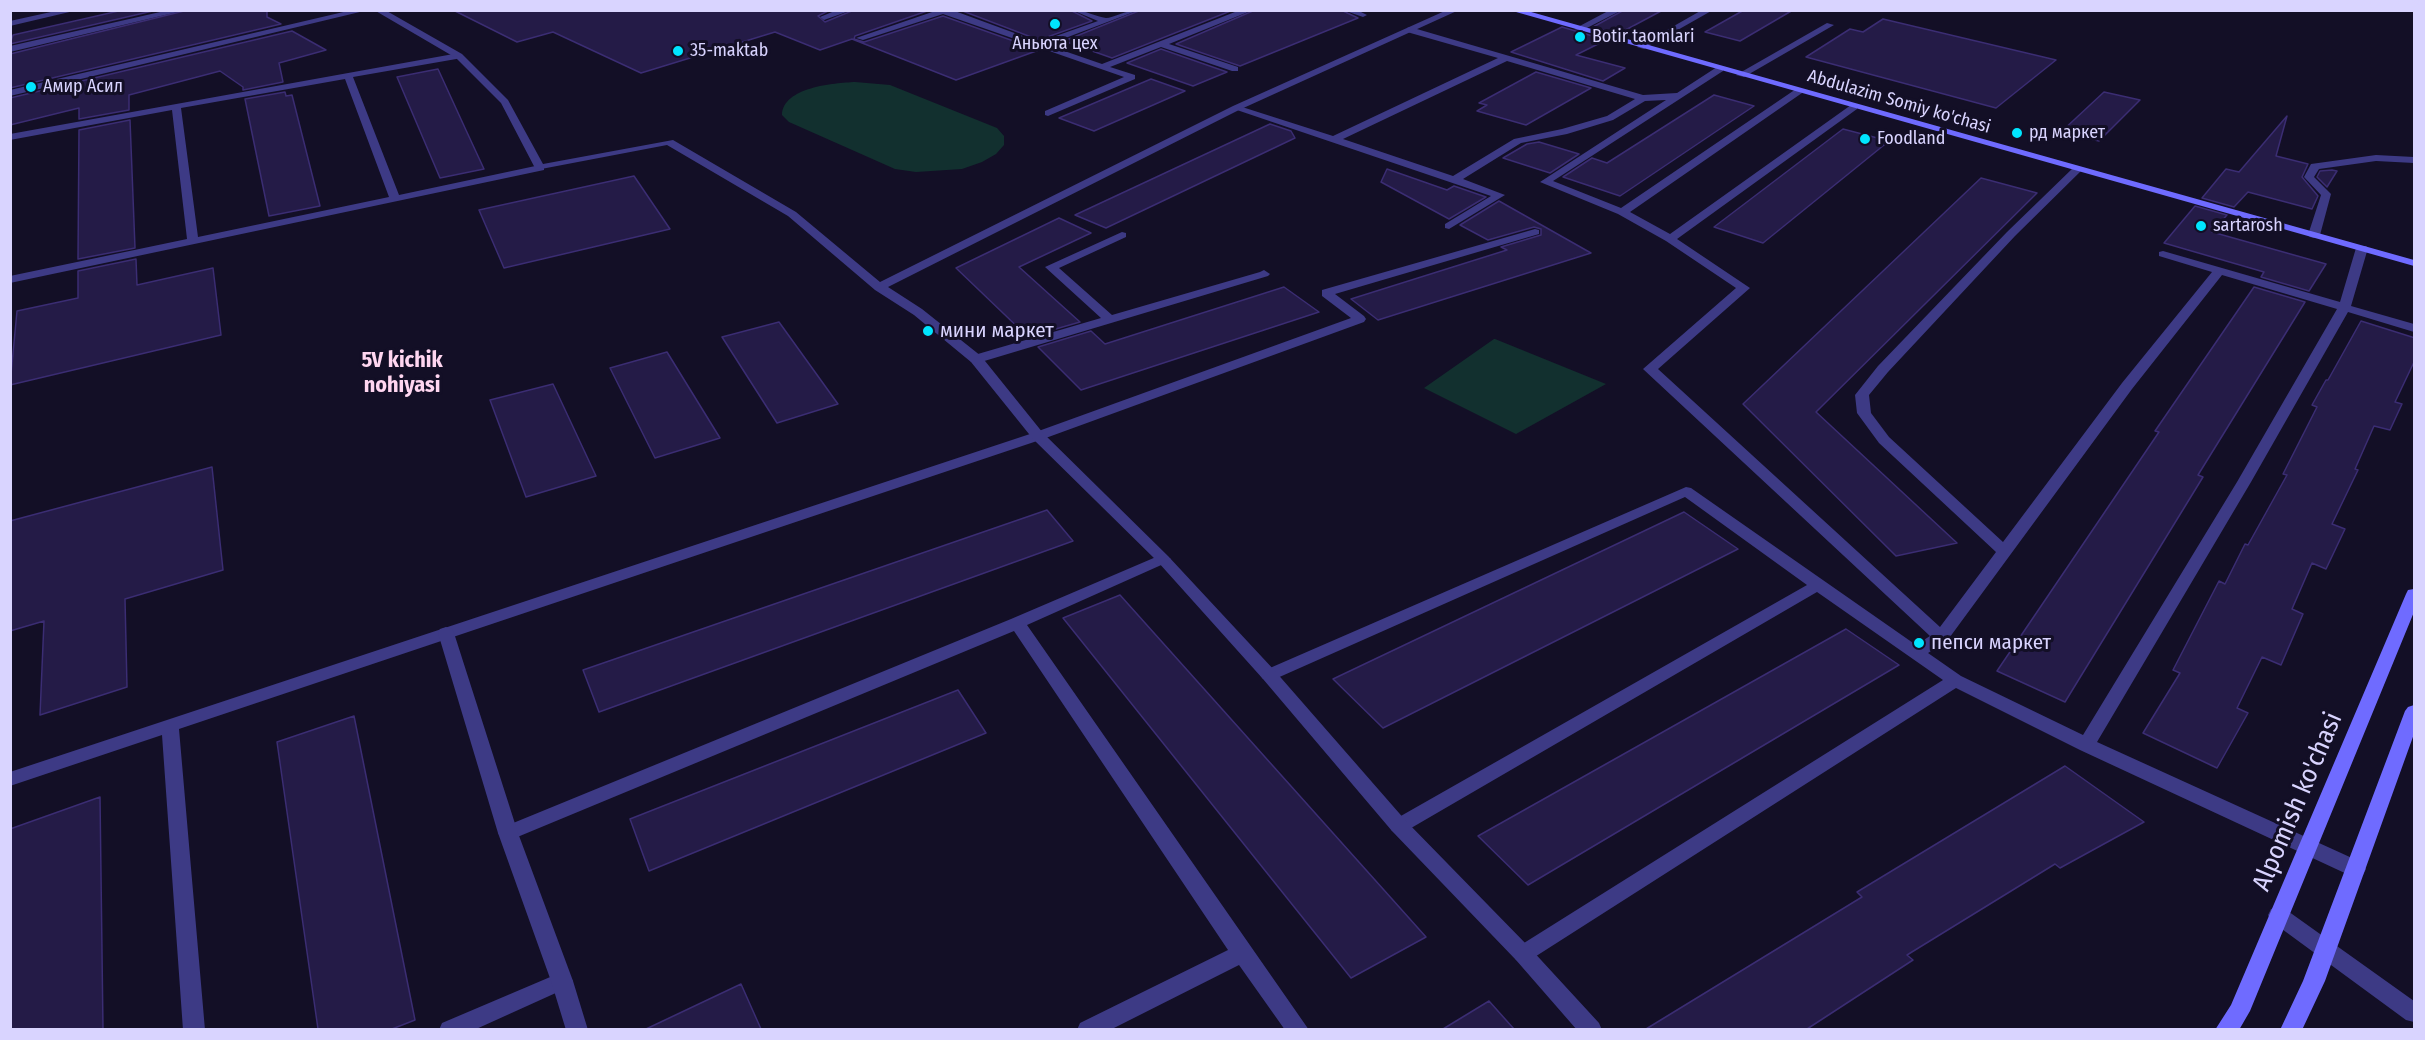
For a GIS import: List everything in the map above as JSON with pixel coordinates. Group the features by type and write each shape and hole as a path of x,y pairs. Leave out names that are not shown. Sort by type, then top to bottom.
{"street":[{"path":"10,24 74,10"},
{"path":"10,49 182,10"},
{"path":"378,10 459,56 505,102 540,168"},
{"path":"822,14 848,10"},
{"path":"1076,10 1107,21"},
{"path":"1039,45 1136,10"},
{"path":"1101,67 1249,10"},
{"path":"1347,10 1363,15"},
{"path":"879,287 1236,108 1455,10"},
{"name":"Abdulazim Somiy ko'chasi","path":"1513,10 2415,263"},
{"path":"1578,29 1618,10"},
{"path":"1641,47 1709,10"},
{"path":"10,93 361,11"},
{"path":"860,38 946,11 1132,77 1048,113"},
{"path":"1741,75 1830,24"},
{"path":"1410,30 1643,98 1679,96"},
{"path":"1161,44 1235,69"},
{"path":"10,137 459,56"},
{"path":"1334,139 1506,58"},
{"path":"1720,69 1545,182 1622,212 1670,239 1744,288 1650,369 1941,637"},
{"path":"348,76 395,199"},
{"path":"1622,212 1799,92"},
{"path":"1454,180 1518,141 1564,132 1610,118 1643,98"},
{"path":"176,106 193,241"},
{"path":"1670,239 1854,107"},
{"path":"1236,108 1500,195 1449,226"},
{"path":"10,280 669,142 792,214 879,287 918,312 976,359 1038,436 1163,559 1269,675 1399,826 1523,954 1591,1029"},
{"path":"2314,235 2326,194 2309,177 2315,166 2376,158 2415,160"},
{"path":"2005,552 1884,440 1864,413 1862,395 1883,369 2011,234 2078,169"},
{"path":"10,779 1038,436 1360,320 1326,292 1534,232"},
{"path":"1112,320 1051,267 1122,235"},
{"path":"2086,745 2238,492 2344,308 2362,248"},
{"path":"2163,254 2415,328"},
{"path":"1915,654 1941,637 2127,386 2220,270"},
{"path":"976,359 1264,274"},
{"path":"1269,675 1686,491 1955,680 2086,745 2356,869"},
{"path":"508,834 1017,623 1163,559"},
{"path":"1399,826 1818,585"},
{"name":"Alpomish ko'chasi","path":"2226,1029 2239,1011 2415,594"},
{"path":"1017,623 1242,953 1298,1029"},
{"path":"446,633 508,834 562,981 577,1029"},
{"path":"1523,954 1955,680"},
{"path":"2291,1029 2314,981 2415,711"},
{"path":"170,727 194,1029"},
{"path":"2278,915 2415,1013"},
{"path":"1088,1029 1242,953"},
{"path":"450,1029 562,981"}],"green space":[{"path":"855,82 890,85 997,128 1004,136 1004,145 996,154 982,162 962,169 916,172 895,169 789,122 782,115 791,98 811,88"},
{"path":"1494,339 1606,384 1516,434 1424,388"}],"building":[{"path":"123,10 157,10 10,44 13,35"},
{"path":"188,10 267,10 267,17 281,24 10,88 10,54"},
{"path":"453,10 830,10 818,16 825,22 854,10 930,10 855,36 854,39 864,42 943,16 1039,50 956,80 852,39 820,50 775,32 641,73 553,32 517,42"},
{"path":"960,10 1070,10 1092,21 1039,40"},
{"path":"1141,10 1233,10 1112,58 1064,41"},
{"path":"1255,10 1341,10 1358,18 1240,66 1176,44"},
{"path":"1624,10 1663,10 1618,34 1593,27"},
{"path":"1744,10 1793,10 1740,41 1705,32"},
{"path":"1883,19 2056,60 1996,108 1806,57 1850,29 1863,32"},
{"path":"1562,27 1606,40 1576,55 1625,68 1603,81 1511,52"},
{"path":"292,31 326,50 279,63 283,82 243,90 243,87 220,71 129,95 129,110 79,119 79,108 10,125 10,98"},
{"path":"1161,49 1227,72 1193,86 1127,63"},
{"path":"438,69 484,169 440,178 397,77"},
{"path":"1536,72 1591,88 1526,125 1477,111 1487,105 1479,103"},
{"path":"1151,79 1185,91 1094,131 1059,118"},
{"path":"285,92 286,96 292,95 320,206 269,216 245,99"},
{"path":"2104,92 2140,100 2099,141 2061,132"},
{"path":"1714,95 1754,106 1620,196 1563,177 1592,158 1607,163"},
{"path":"2287,116 2276,156 2308,164 2302,177 2318,196 2312,209 2248,192 2234,207 2202,198 2226,169 2239,172"},
{"path":"130,120 135,248 78,259 79,130"},
{"path":"1270,124 1291,131 1295,138 1106,228 1075,215"},
{"path":"1843,129 1889,141 1763,243 1714,227"},
{"path":"1539,142 1579,154 1550,173 1503,158 1527,144"},
{"path":"1387,169 1447,190 1454,186 1486,197 1449,219 1381,182"},
{"path":"2320,171 2337,171 2327,187 2317,177"},
{"path":"634,176 670,229 504,268 479,210"},
{"path":"1981,178 2037,193 1816,412 1957,543 1896,556 1743,404"},
{"path":"1499,201 1591,253 1378,320 1351,299 1507,250 1501,247 1541,235 1541,229 1534,227 1488,240 1460,225"},
{"path":"2195,206 2227,215 2212,232 2326,264 2309,291 2261,277 2264,272 2164,243"},
{"path":"1059,218 1091,233 1019,267 1080,322 1028,337 956,268"},
{"path":"136,259 137,285 213,268 221,335 10,385 17,311 78,298 78,271"},
{"path":"1284,287 1319,312 1081,390 1038,347 1091,331 1105,344"},
{"path":"2254,287 2305,302 2198,475 2203,477 2065,702 1997,671 2159,432 2155,431"},
{"path":"2361,321 2415,338 2415,360 2395,402 2402,404 2390,430 2374,426 2355,469 2358,470 2332,524 2345,529 2326,569 2312,563 2292,609 2303,614 2281,665 2262,657 2237,708 2248,713 2217,768 2143,733 2180,673 2173,670 2219,581 2225,584 2245,544 2248,545 2287,475 2283,474 2317,407 2312,405"},
{"path":"779,322 838,404 777,423 722,337"},
{"path":"667,352 720,438 655,458 610,368"},
{"path":"553,384 596,476 526,497 490,400"},
{"path":"212,467 223,570 125,599 127,687 40,715 44,621 10,631 10,521"},
{"path":"1047,510 1073,541 599,712 583,670"},
{"path":"1684,512 1738,549 1383,728 1333,679"},
{"path":"1120,595 1426,937 1351,978 1063,618"},
{"path":"1846,629 1899,665 1528,885 1478,836"},
{"path":"958,690 986,733 649,871 630,819"},
{"path":"354,716 415,1020 392,1029 318,1029 277,742"},
{"path":"2065,766 2144,822 2060,868 2055,864 1907,955 1913,960 1807,1029 1646,1029 1862,897 1857,892"},
{"path":"100,797 103,1029 10,1029 10,829"},
{"path":"741,984 761,1029 646,1029"},
{"path":"1489,1001 1514,1029 1443,1029"}],"place":[{"name":"Аньюта цех","path":"1055,24"},
{"name":"Botir taomlari","path":"1580,37"},
{"name":"35-maktab","path":"678,51"},
{"name":"Амир Асил","path":"31,87"},
{"name":"рд маркет","path":"2017,133"},
{"name":"Foodland","path":"1865,139"},
{"name":"sartarosh","path":"2201,226"},
{"name":"мини маркет","path":"928,331"},
{"name":"пепси маркет","path":"1919,643"}],"district":[{"name":"5V kichik nohiyasi","path":"402,374"}]}
